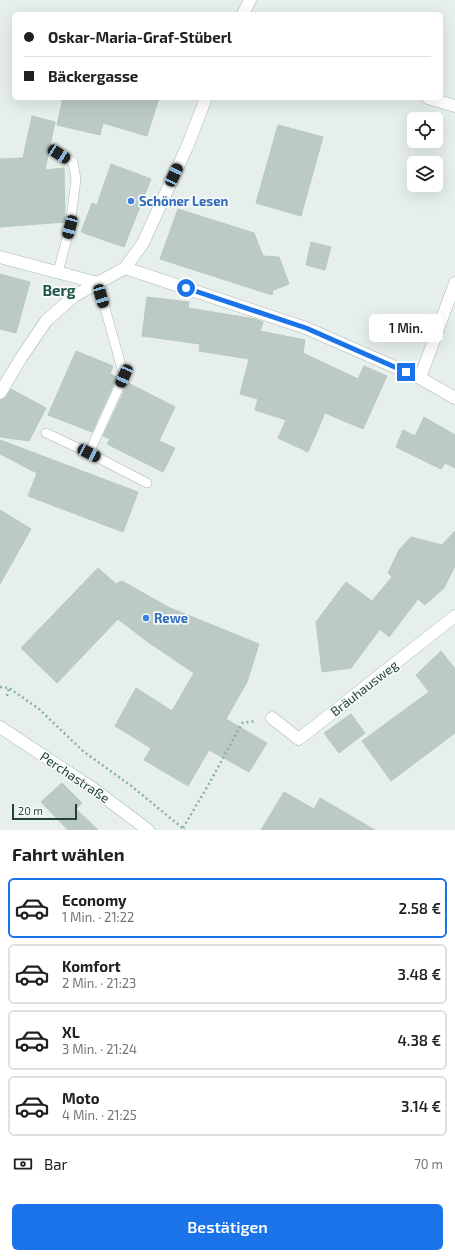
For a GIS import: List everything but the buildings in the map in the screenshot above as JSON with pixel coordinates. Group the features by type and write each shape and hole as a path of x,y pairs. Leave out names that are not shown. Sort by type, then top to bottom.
{"street":[{"path":"244,12 247,1"},
{"path":"0,393 21,358 46,322 74,296 125,268 143,244 187,147 205,100"},
{"path":"435,100 455,106"},
{"path":"0,257 98,282"},
{"path":"125,268 306,328 420,378 455,398"},
{"path":"420,378 455,283"},
{"name":"Bräuhausweg","path":"272,718 300,739 455,616"},
{"name":"Perchastraße","path":"0,727 95,790 148,830"}],"lane":[{"path":"58,272 70,227 76,179 73,162 59,154"},
{"path":"89,453 124,376 98,282"},
{"path":"46,433 147,483"}],"path":[{"path":"0,687 9,688 39,709 84,752 130,785 184,829 242,723 272,718"},
{"path":"7,696 9,688"}],"place":[{"name":"Schöner Lesen","path":"131,201"},
{"name":"Rewe","path":"146,618"}],"district":[{"name":"Berg","path":"59,290"}],"route":[{"path":"186,288 306,328 406,372"}]}
